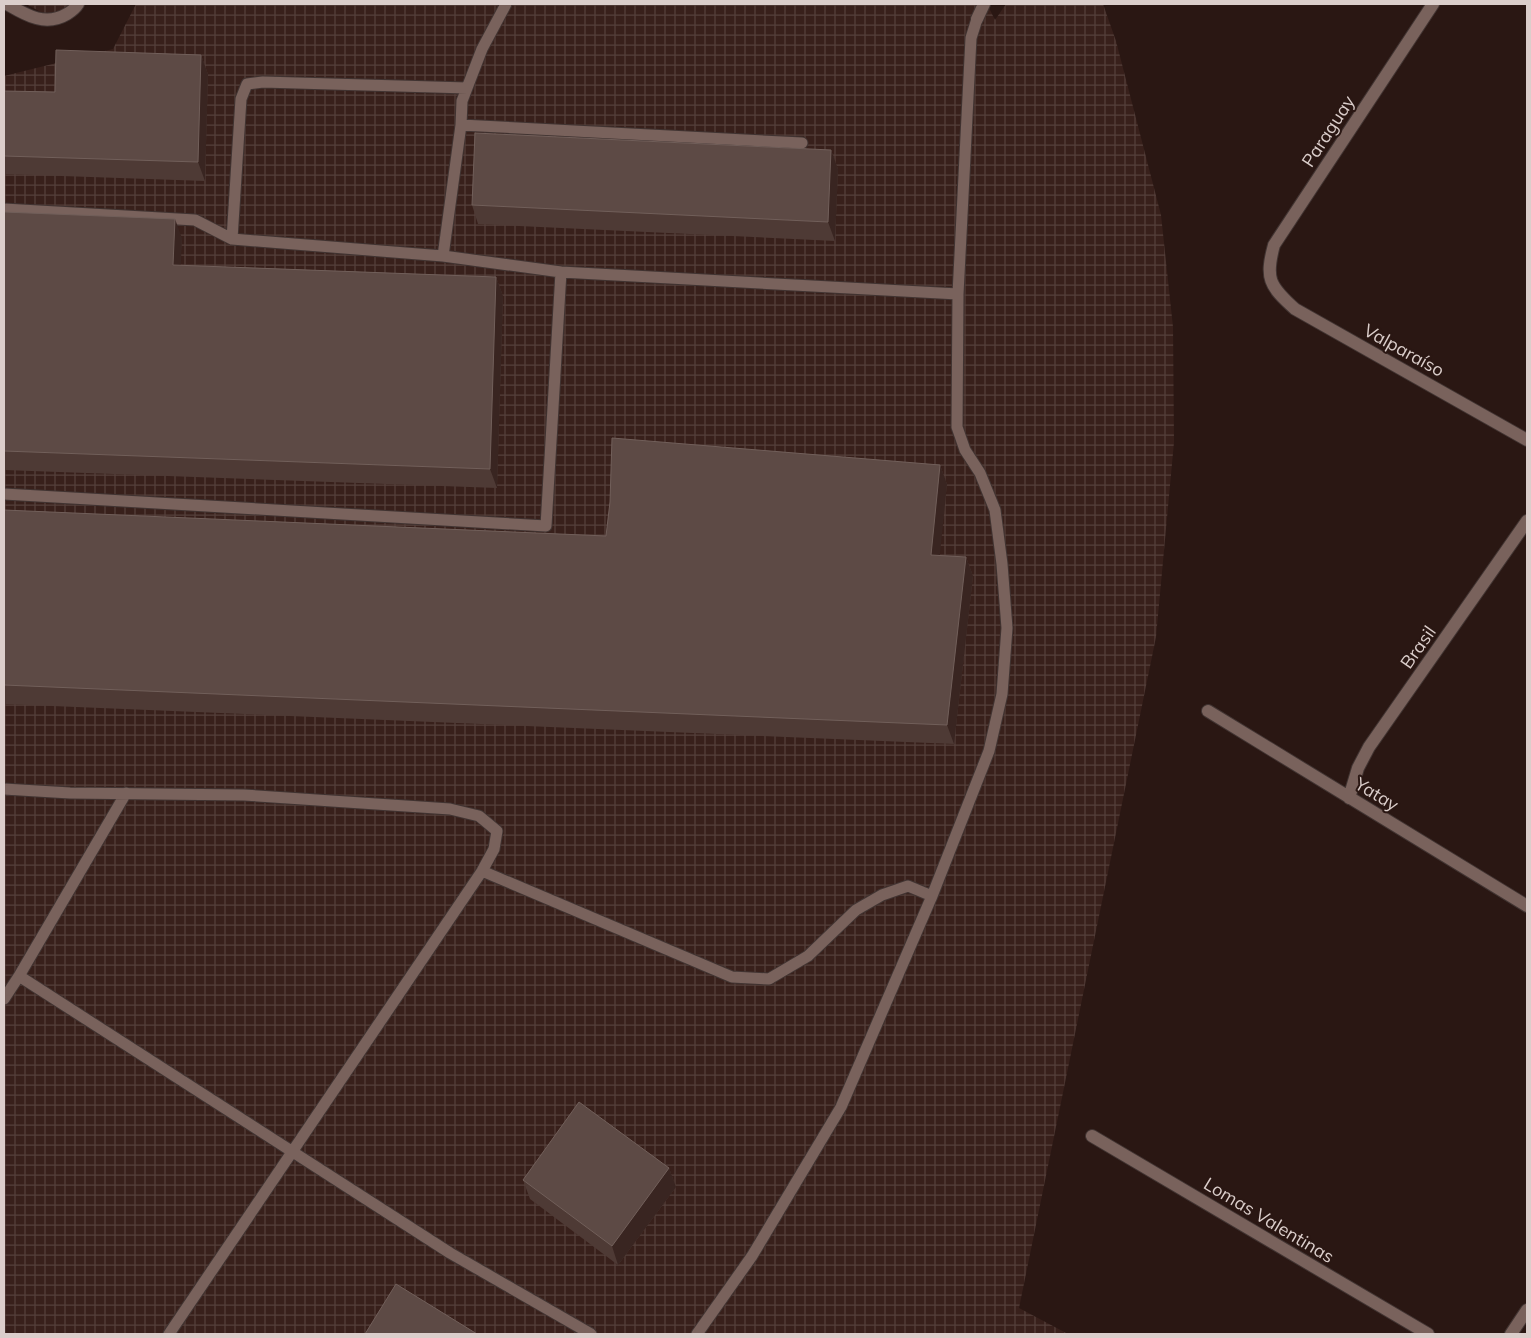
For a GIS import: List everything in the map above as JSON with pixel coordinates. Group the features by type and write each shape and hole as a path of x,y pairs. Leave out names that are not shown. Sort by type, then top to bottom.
{"street":[{"path":"7,4 27,16 39,20 52,20 64,16 76,9 78,4"},
{"path":"978,19 984,4"},
{"name":"Paraguay","path":"1271,282 1269,264 1274,245 1433,4"},
{"name":"Valparaíso","path":"1271,282 1281,297 1295,309 1527,440"},
{"name":"Brasil","path":"1349,798 1358,768 1369,747 1527,522"},
{"name":"Yatay","path":"1208,711 1527,906"},
{"name":"Lomas Valentinas","path":"1092,1136 1428,1334"},
{"path":"1511,1334 1527,1310"}],"lane":[{"path":"443,256 461,124 462,101 482,49 506,4"},
{"path":"697,1334 752,1256 841,1107 932,896 990,751 1002,694 1007,628 1002,564 995,510 980,473 965,450 956,427 958,294 971,38 978,19"},
{"path":"232,239 241,99 247,84 263,82 467,88"},
{"path":"461,124 802,143"},
{"path":"4,209 195,220 232,239 443,256 561,272 958,294"},
{"path":"4,494 546,526 561,272"},
{"path":"4,789 70,793 244,795 450,809 479,816 497,831 494,849 482,871 169,1334"},
{"path":"4,999 126,793"},
{"path":"482,871 732,977 769,979 808,956 856,910 882,895 908,886 932,896"},
{"path":"19,976 450,1253 591,1334"}],"shaded area":[{"path":"26,4 72,4 61,23"},
{"path":"136,4 987,4 995,20 1006,4 1103,4 1116,41 1161,215 1173,327 1174,442 1156,637 1019,1308 1068,1334 4,1334 4,76 113,49"}],"building":[{"path":"56,50 201,55 198,162 4,156 4,91 55,92"},
{"path":"475,133 831,150 828,222 472,205"},
{"path":"4,212 175,219 173,265 496,277 490,469 4,451"},
{"path":"612,438 940,465 931,555 966,557 947,725 4,685 4,510 606,536 610,502"},
{"path":"579,1102 669,1168 612,1246 523,1180"},
{"path":"396,1284 477,1334 365,1334"}]}
